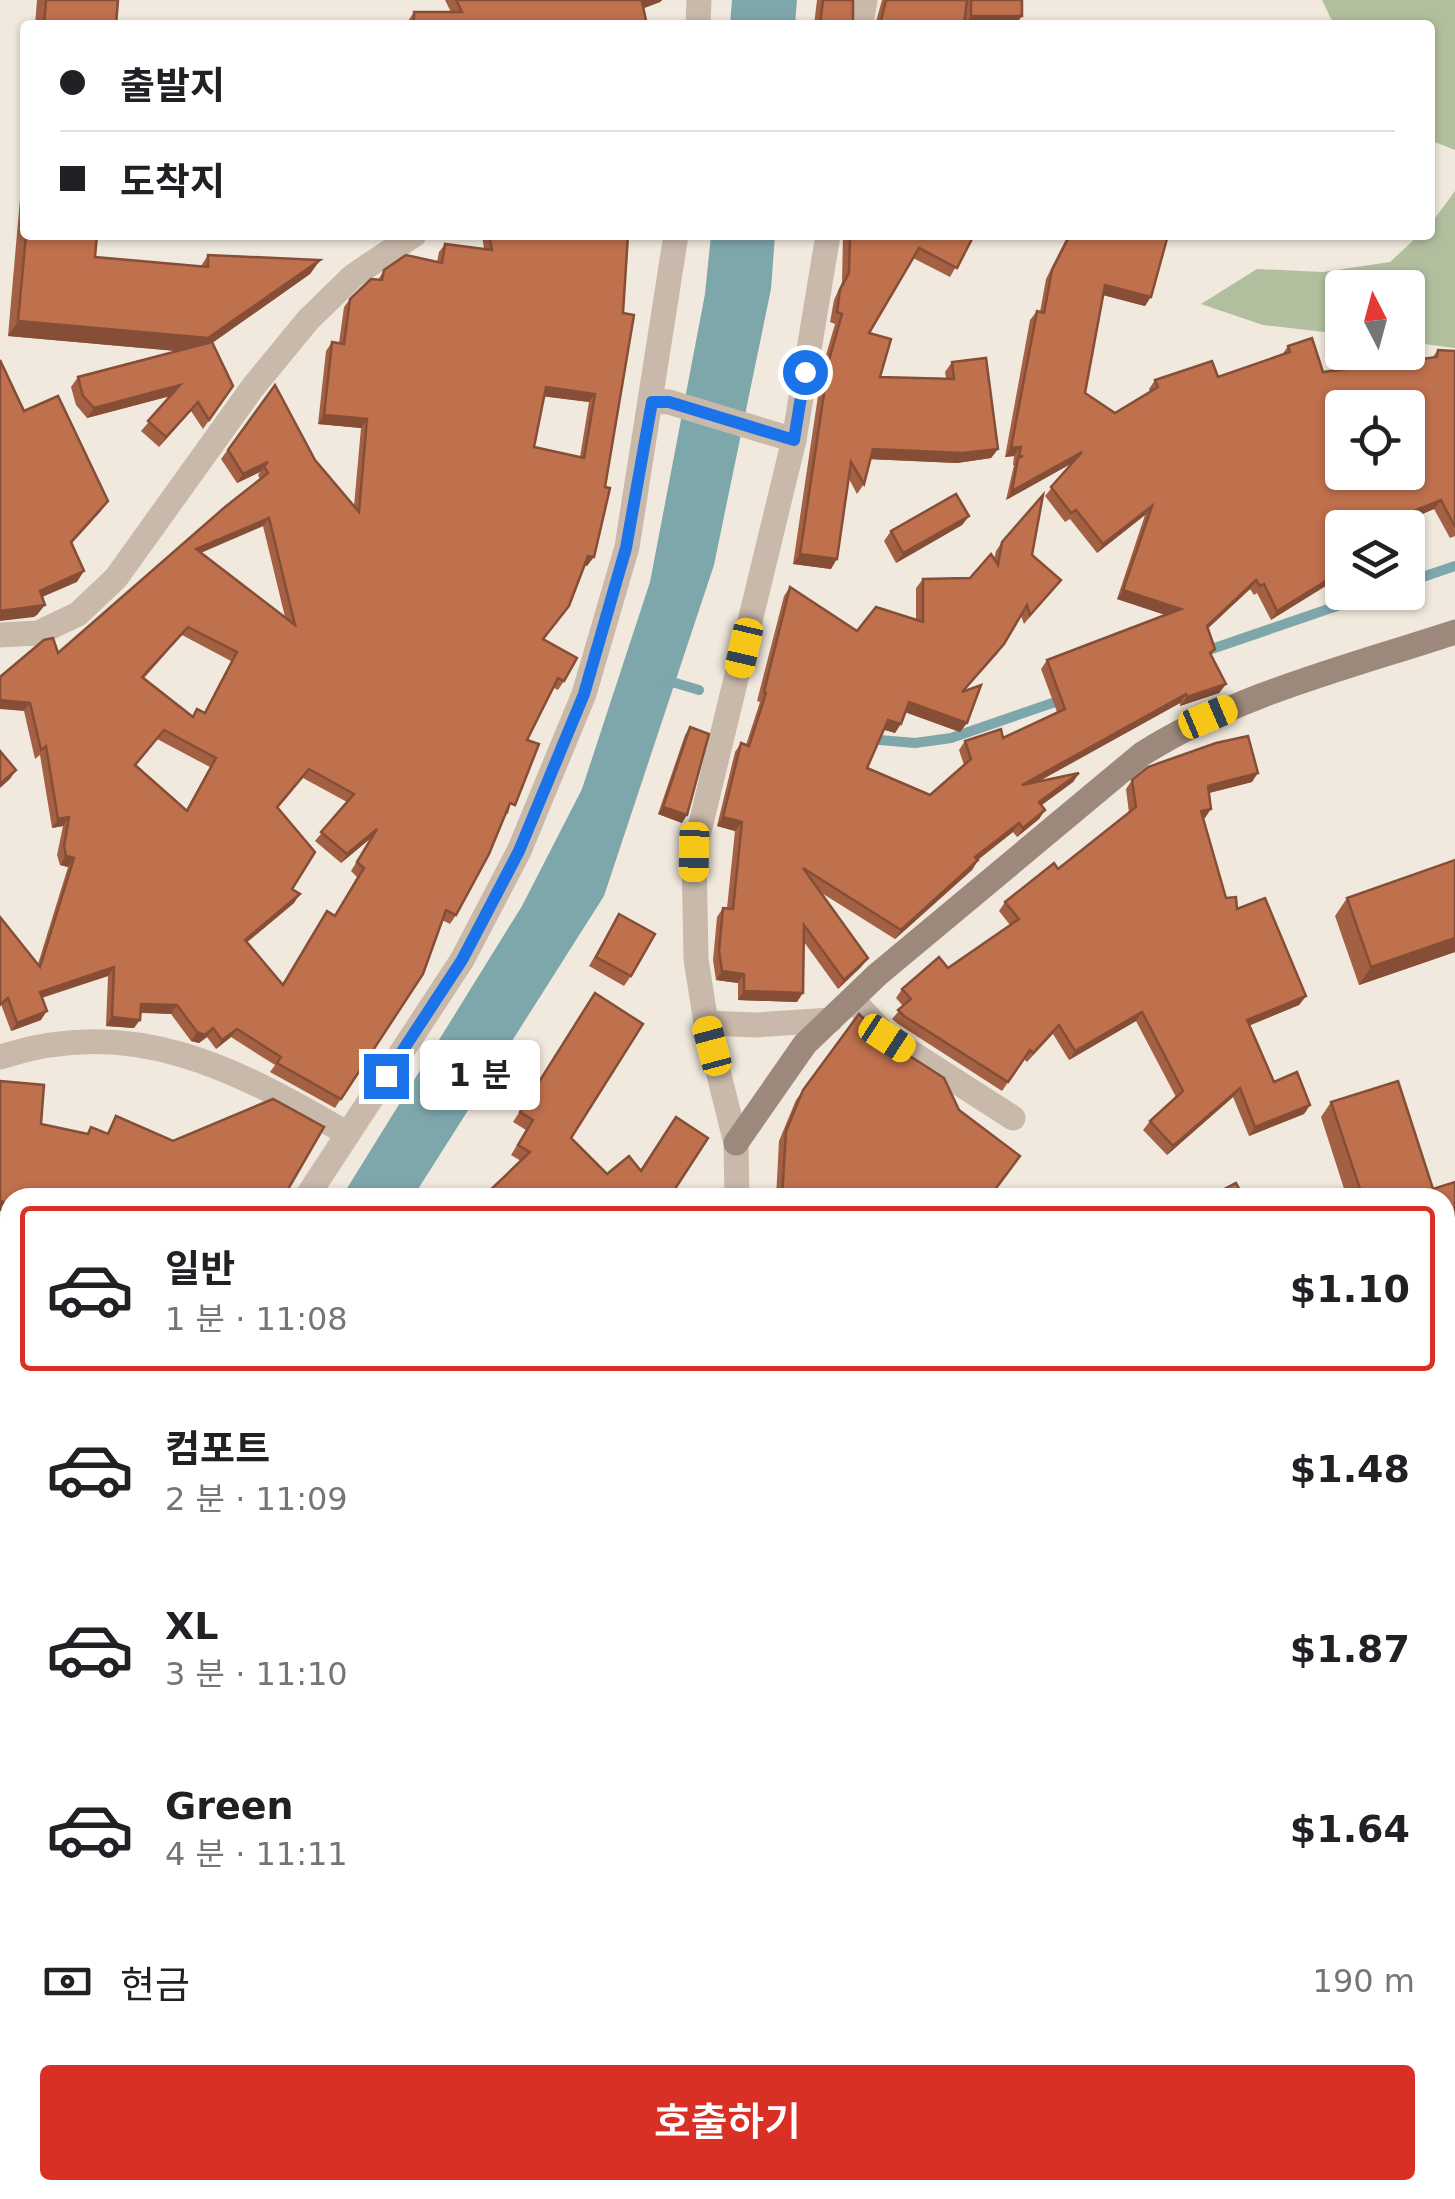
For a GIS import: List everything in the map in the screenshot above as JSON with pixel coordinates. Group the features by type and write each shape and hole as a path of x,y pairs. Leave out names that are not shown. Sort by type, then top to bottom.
{"main road":[{"path":"736,1143 805,1044 877,975 1120,772 1184,728 1276,691 1455,632"}],"street":[{"path":"0,635 38,632 78,614 116,578 253,387 308,320 353,276 407,240"},
{"path":"313,1188 462,960 519,851 577,711 626,548 660,402 676,240"},
{"path":"737,1188 736,1143 706,1022 696,959 694,852 827,240"},
{"path":"660,402 783,438"},
{"path":"853,1000 887,1038 1013,1118"},
{"path":"706,1022 755,1025 830,1020"},
{"path":"0,1057 31,1047 92,1041 158,1047 223,1066 348,1134"}],"green space":[{"path":"1322,0 1455,0 1455,150 1435,142 1435,20 1332,20"},
{"path":"1455,191 1455,348 1425,344 1425,270 1336,270 1390,262 1414,240 1435,240 1435,218"},
{"path":"1257,269 1323,272 1325,332 1263,325 1201,304"}],"water":[{"path":"732,0 797,0 795,20 730,20"},
{"path":"710,240 775,240 771,289 714,565 604,896 419,1188 347,1188 522,906 582,789 650,582 705,294"}],"building":[{"path":"46,0 118,0 116,20 44,20"},
{"path":"456,0 649,0 642,2 646,20 414,20 414,12 462,12"},
{"path":"823,0 853,0 853,20 821,20"},
{"path":"886,0 967,0 965,20 881,20"},
{"path":"971,0 1022,0 1022,16 971,16"},
{"path":"26,240 97,240 95,257 208,267 208,255 320,260 208,338 18,321"},
{"path":"490,240 628,240 623,313 634,315 605,487 610,488 594,557 588,556 569,606 543,639 577,658 564,681 558,678 527,740 539,744 515,805 510,803 489,854 456,915 446,910 423,974 341,1099 277,1063 281,1057 237,1029 222,1040 213,1028 205,1035 197,1032 177,1005 141,1004 140,1020 112,1017 114,967 40,992 47,1011 17,1023 8,998 0,1005 0,917 40,967 74,858 66,856 69,817 58,819 46,746 41,750 30,703 0,700 0,677 44,640 53,638 58,653 268,473 264,466 268,462 243,474 228,450 275,385 315,460 359,512 367,419 324,415 332,342 344,344 350,299 371,279 382,280 384,270 406,255 442,263 445,244 492,250","holes":["546,387 595,394 584,458 534,447","269,518 295,625 196,549","188,627 237,652 205,713 197,709 193,717 142,677","164,730 216,758 187,811 135,765","309,769 354,794 321,832 347,854 377,829 357,862 364,868 335,916 327,911 283,985 245,940 300,894 292,889 315,852 277,807"]},
{"path":"850,240 971,240 957,268 919,248 869,333 891,339 880,377 954,379 952,362 986,358 998,449 963,453 873,449 864,484 851,462 837,559 800,554 829,360 842,314 837,312 840,290 849,273"},
{"path":"1067,240 1167,240 1151,297 1105,285 1085,393 1115,413 1158,387 1155,380 1212,361 1218,377 1290,352 1288,346 1312,338 1323,372 1425,370 1425,359 1437,357 1438,350 1455,351 1455,527 1441,500 1416,510 1325,510 1325,581 1277,611 1264,584 1260,586 1256,580 1207,626 1215,649 1210,653 1226,684 1187,697 1186,694 1022,785 1079,773 1039,802 1045,810 1023,828 1019,823 975,857 978,860 901,930 803,868 868,958 844,980 804,925 803,993 744,991 744,974 722,971 719,951 723,908 733,909 742,822 723,817 741,743 749,746 766,693 790,587 857,631 876,607 923,622 923,579 970,578 991,554 998,565 1002,542 1043,495 1032,555 1061,580 1030,615 1027,605 1004,644 962,692 981,685 967,723 909,702 901,724 888,720 867,768 930,795 971,759 965,741 1001,729 1003,738 1065,709 1047,660 1181,609 1123,590 1152,506 1103,544 1051,487 1082,452 1012,491 1018,458 1023,456 1019,456 1021,447 1011,448 1037,311 1044,313 1052,270"},
{"path":"212,342 233,386 209,420 198,402 166,437 148,421 180,385 94,408 83,396 78,377"},
{"path":"0,360 24,411 58,396 108,501 71,542 84,571 40,591 45,605 0,611"},
{"path":"956,494 969,516 903,553 891,531"},
{"path":"690,727 709,734 687,815 663,807"},
{"path":"1248,736 1258,773 1208,786 1211,809 1201,811 1226,898 1236,897 1237,909 1265,898 1306,996 1247,1020 1274,1082 1297,1072 1310,1105 1255,1127 1240,1088 1173,1146 1150,1121 1183,1091 1142,1012 1075,1051 1059,1025 1033,1053 1030,1050 1008,1082 898,1010 911,999 902,989 939,957 948,968 1019,919 1005,902 1054,863 1058,869 1136,807 1132,780 1148,767"},
{"path":"0,751 16,770 0,784"},
{"path":"1455,860 1455,938 1371,967 1347,898"},
{"path":"619,914 655,934 631,976 596,957"},
{"path":"595,993 643,1024 571,1138 607,1174 629,1156 641,1171 676,1117 708,1138 676,1188 492,1188 530,1152 518,1145 533,1120 520,1112"},
{"path":"859,1014 885,1040 944,1078 959,1110 1020,1156 996,1188 783,1188 786,1131 803,1090"},
{"path":"0,1081 44,1085 41,1124 88,1134 91,1127 108,1134 116,1116 173,1141 273,1099 324,1127 289,1188 0,1188"},
{"path":"1398,1081 1433,1188 1360,1188 1331,1102"}],"waterway":[{"path":"1425,576 1455,566"},
{"path":"1203,652 1326,610"},
{"path":"662,679 699,690"},
{"path":"868,739 915,743 951,738 1064,699"}],"route":[{"path":"386,1076 462,960 519,851 584,694 626,548 652,402 669,402 794,440 805,372"}]}
